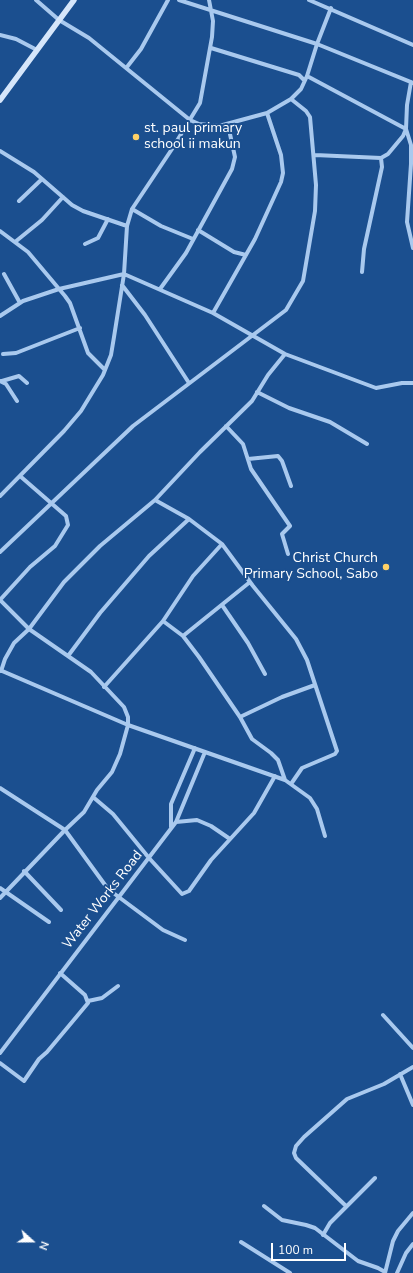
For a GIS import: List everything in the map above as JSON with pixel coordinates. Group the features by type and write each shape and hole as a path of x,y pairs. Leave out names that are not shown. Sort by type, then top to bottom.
{"main road":[{"path":"0,100 74,0"}],"street":[{"path":"36,0 59,20 89,38 190,120 199,124 228,125 267,113 291,99 301,89 331,8"},
{"path":"127,68 148,38 168,0"},
{"path":"179,0 317,44 412,83 407,105 406,129 403,136 388,154 381,158 315,155"},
{"path":"0,496 81,411 105,370 111,355 124,274 127,226 132,209 200,103 211,48 213,21 209,0"},
{"path":"309,0 331,8 413,45"},
{"path":"0,35 16,39 37,50"},
{"path":"211,48 299,75 406,129 411,137 411,208 406,222 413,248"},
{"path":"0,552 133,426 286,310 303,281 315,211 315,155 310,117 306,111 291,99"},
{"path":"213,313 246,255 276,195 283,173 281,154 267,113"},
{"path":"160,290 186,253 234,163 235,157 228,125"},
{"path":"0,152 34,172 63,197 83,211 127,226"},
{"path":"362,272 364,249 382,166 381,158"},
{"path":"20,201 42,179"},
{"path":"15,242 42,220 63,197"},
{"path":"132,209 161,226 193,239"},
{"path":"85,244 98,238 108,219"},
{"path":"0,230 28,252 70,303 88,353 105,370"},
{"path":"198,230 234,252 246,255"},
{"path":"4,274 20,303"},
{"path":"0,316 20,303 59,290 124,274 213,313 285,354 376,388 402,383 413,383"},
{"path":"122,285 145,315 189,383"},
{"path":"3,354 16,353 80,328"},
{"path":"285,354 268,375 252,401 155,500 100,546 64,582 28,629 8,652 0,671 128,725 285,780 310,798 317,809 325,836"},
{"path":"17,401 1,381 19,376 27,383"},
{"path":"257,392 289,408 330,422 367,444"},
{"path":"226,426 243,444 251,469 290,526 282,534 288,554"},
{"path":"248,459 278,456 282,461 291,486"},
{"path":"0,898 84,812 115,766 128,725 128,717 124,707 91,672 28,629 0,600 30,567 55,546 65,533 68,525 66,516 53,503 20,476"},
{"path":"155,500 189,519 222,544 250,582 296,638 307,660 337,751 335,754 302,768 291,784"},
{"path":"68,656 100,613 149,556 189,519"},
{"path":"104,687 163,621 193,576 222,544"},
{"path":"183,636 250,582"},
{"path":"222,605 248,643 265,674"},
{"path":"163,621 183,636 240,717 252,739 278,760 285,780"},
{"path":"240,717 282,697 315,685"},
{"path":"171,830 171,804 195,748"},
{"name":"Water Works Road","path":"0,1052 119,895 171,830 176,822 205,752"},
{"path":"94,796 113,814 180,893 185,894 230,839 254,813 274,776"},
{"path":"0,788 65,830 108,889 119,895 163,930 185,940"},
{"path":"176,822 197,820 211,826 230,839"},
{"path":"24,872 62,910"},
{"path":"0,888 50,922"},
{"path":"60,973 85,995 88,1001"},
{"path":"0,1063 24,1081 39,1059 47,1052 88,1001 102,998 118,986"},
{"path":"383,1015 413,1048"},
{"path":"346,1206 296,1158 294,1153 296,1146 347,1099 384,1084 413,1067"},
{"path":"400,1074 411,1093 413,1105"},
{"path":"323,1235 330,1223 375,1178"},
{"path":"264,1206 282,1220 306,1224 315,1228 358,1262 378,1268 385,1273 393,1241 398,1231 413,1213"},
{"path":"241,1242 290,1273"},
{"path":"397,1273 406,1252 413,1244"}],"place":[{"name":"st. paul primary school ii makun","path":"136,137"},
{"name":"Christ Church Primary School, Sabo","path":"386,567"}]}
